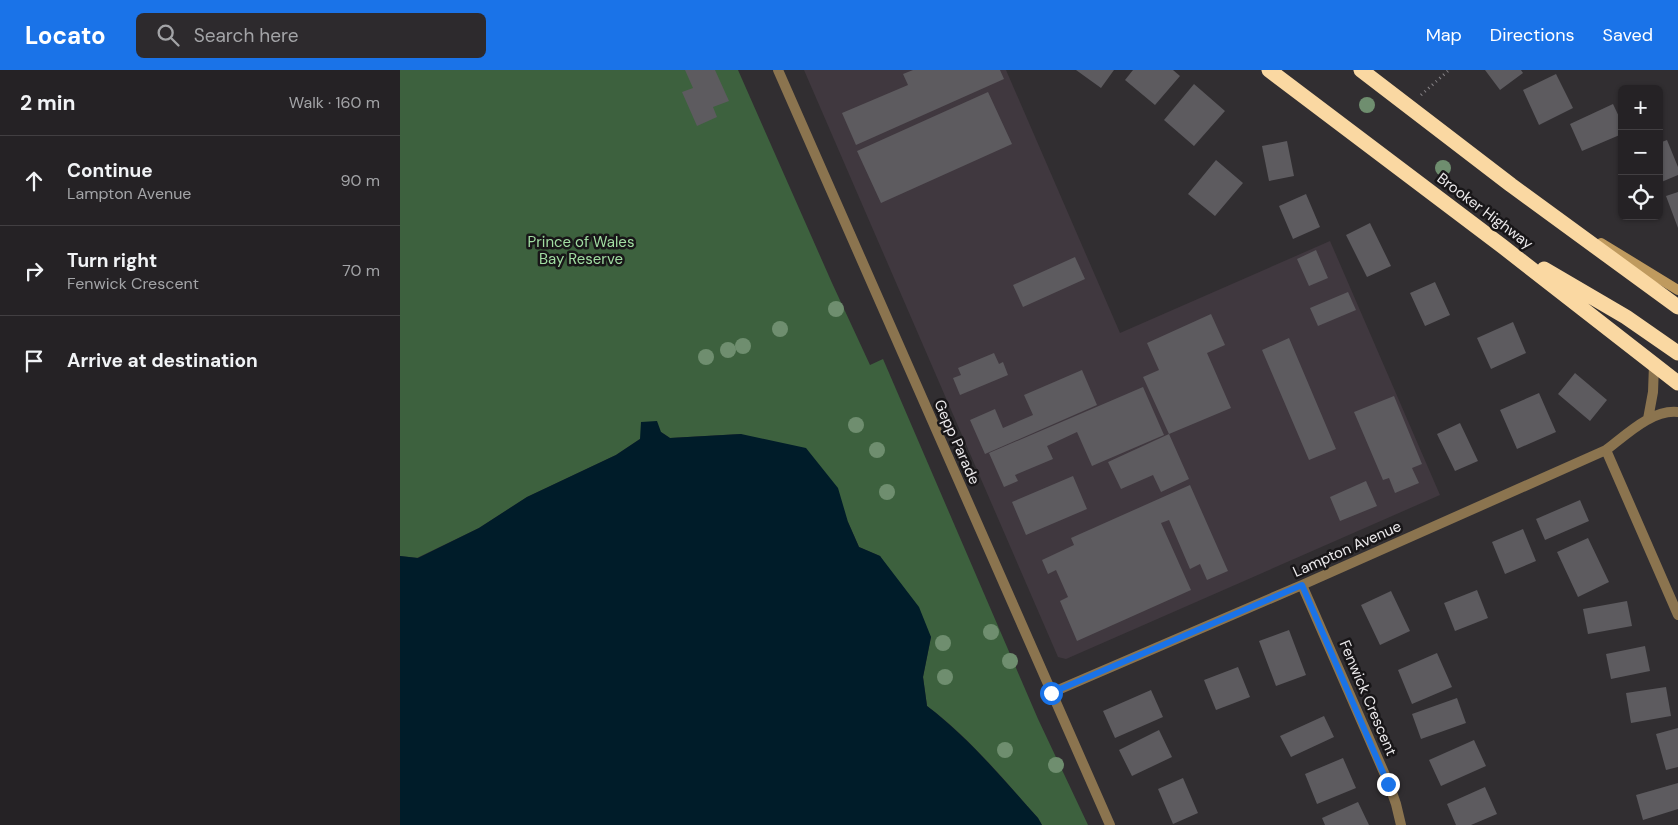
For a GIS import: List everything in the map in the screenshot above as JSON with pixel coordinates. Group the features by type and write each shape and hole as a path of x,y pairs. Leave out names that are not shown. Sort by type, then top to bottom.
{"highway":[{"name":"Brooker Highway","path":"1269,70 1502,246 1678,383"},
{"path":"1361,70 1532,200 1678,307"},
{"path":"1502,246 1594,298 1678,353"}],"street":[{"name":"Gepp Parade","path":"778,70 1110,825"},
{"path":"1532,200 1678,290"},
{"path":"1648,419 1653,392 1654,365"},
{"name":"Lampton Avenue","path":"1051,693 1302,585 1606,450 1648,419 1678,412"},
{"path":"1606,450 1678,615"},
{"name":"Fenwick Crescent","path":"1302,585 1388,784 1396,804 1401,825"}],"path":[{"path":"1409,106 1449,70"}],"shaded area":[{"path":"804,70 1006,70 1120,333 1330,241 1440,495 1066,659 1058,657"}],"green space":[{"name":"Prince of Wales Bay Reserve","path":"400,70 738,70 870,365 883,359 1038,719 1088,825 1042,825 1038,818 985,759 957,731 927,706 923,677 931,637 880,556 859,547 848,522 741,434 670,438 661,432 640,439 616,455 527,497 479,528 417,558 400,556"}],"water":[{"path":"657,421 661,432 670,438 741,434 806,448 838,488 848,522 859,547 880,556 919,607 931,637 923,677 927,706 985,759 1038,818 1042,825 400,825 400,556 418,558 479,528 527,497 616,455 640,439 641,422"}],"building":[{"path":"685,70 715,70 729,101 713,107 717,117 697,126 682,92 693,88"},
{"path":"913,70 1000,70 1004,79 856,145 842,113 908,85 903,74"},
{"path":"1076,70 1114,70 1101,88"},
{"path":"1133,70 1173,70 1180,76 1155,105 1125,80"},
{"path":"1485,70 1521,70 1523,73 1500,90"},
{"path":"1556,74 1573,108 1539,125 1523,90"},
{"path":"1194,84 1225,111 1194,146 1164,120"},
{"path":"988,92 1012,144 881,203 857,151"},
{"path":"1613,104 1618,115 1618,136 1582,151 1570,124"},
{"path":"1667,140 1678,167 1678,175 1663,181 1663,175 1663,142"},
{"path":"1287,141 1294,176 1269,181 1262,146"},
{"path":"1216,160 1243,183 1215,216 1188,194"},
{"path":"1678,192 1678,228 1666,196"},
{"path":"1306,194 1320,227 1293,239 1279,206"},
{"path":"1370,223 1391,266 1367,277 1346,235"},
{"path":"1316,250 1328,278 1309,286 1297,259"},
{"path":"1075,257 1085,279 1023,307 1013,285"},
{"path":"1435,282 1450,315 1425,326 1410,293"},
{"path":"1348,292 1356,310 1318,326 1310,308"},
{"path":"1211,314 1225,345 1207,353 1231,408 1169,434 1143,377 1159,370 1147,343"},
{"path":"1513,322 1526,353 1491,369 1477,338"},
{"path":"1289,338 1336,449 1309,460 1262,350"},
{"path":"994,353 999,364 1003,362 1008,375 960,395 953,378 961,375 958,368"},
{"path":"1082,370 1097,405 985,454 970,420 995,409 1003,428 1033,415 1024,395"},
{"path":"1575,373 1607,400 1590,421 1558,394"},
{"path":"1143,387 1164,435 1092,466 1077,432 1047,446 1053,459 1015,475 1018,481 1004,487 989,453"},
{"path":"1539,393 1556,432 1517,449 1500,410"},
{"path":"1394,396 1422,464 1412,468 1419,483 1395,493 1389,478 1383,480 1354,412"},
{"path":"1460,423 1478,461 1455,471 1437,434"},
{"path":"1169,434 1189,479 1161,492 1153,475 1121,489 1108,462"},
{"path":"1073,476 1087,509 1026,535 1012,502"},
{"path":"1366,481 1377,506 1340,521 1330,497"},
{"path":"1190,485 1228,571 1207,580 1200,564 1190,569 1169,520 1161,523 1191,590 1077,641 1060,601 1068,597 1056,570 1048,574 1042,560 1074,545 1071,538"},
{"path":"1580,500 1589,521 1545,540 1536,519"},
{"path":"1523,529 1536,561 1505,574 1492,542"},
{"path":"1588,538 1609,582 1578,597 1557,552"},
{"path":"1477,590 1488,618 1455,631 1444,603"},
{"path":"1391,591 1410,631 1380,645 1361,605"},
{"path":"1627,601 1632,626 1588,634 1583,609"},
{"path":"1289,630 1306,675 1276,686 1259,641"},
{"path":"1645,646 1650,671 1611,679 1606,654"},
{"path":"1437,653 1452,687 1412,704 1398,670"},
{"path":"1238,667 1250,697 1216,710 1204,680"},
{"path":"1666,687 1671,716 1631,723 1626,693"},
{"path":"1151,690 1163,717 1115,738 1103,711"},
{"path":"1457,698 1466,723 1421,739 1412,714"},
{"path":"1324,716 1334,737 1291,757 1280,736"},
{"path":"1678,728 1678,767 1666,770 1656,734"},
{"path":"1159,730 1172,757 1132,776 1119,750"},
{"path":"1474,740 1486,766 1441,786 1429,760"},
{"path":"1343,758 1356,788 1317,804 1305,774"},
{"path":"1183,778 1198,813 1173,824 1158,789"},
{"path":"1678,783 1678,809 1643,820 1636,795"},
{"path":"1485,787 1497,814 1471,825 1456,825 1447,804"},
{"path":"1358,802 1369,825 1325,825 1322,818"}],"route":[{"path":"1051,693 1302,585 1388,784"}]}
